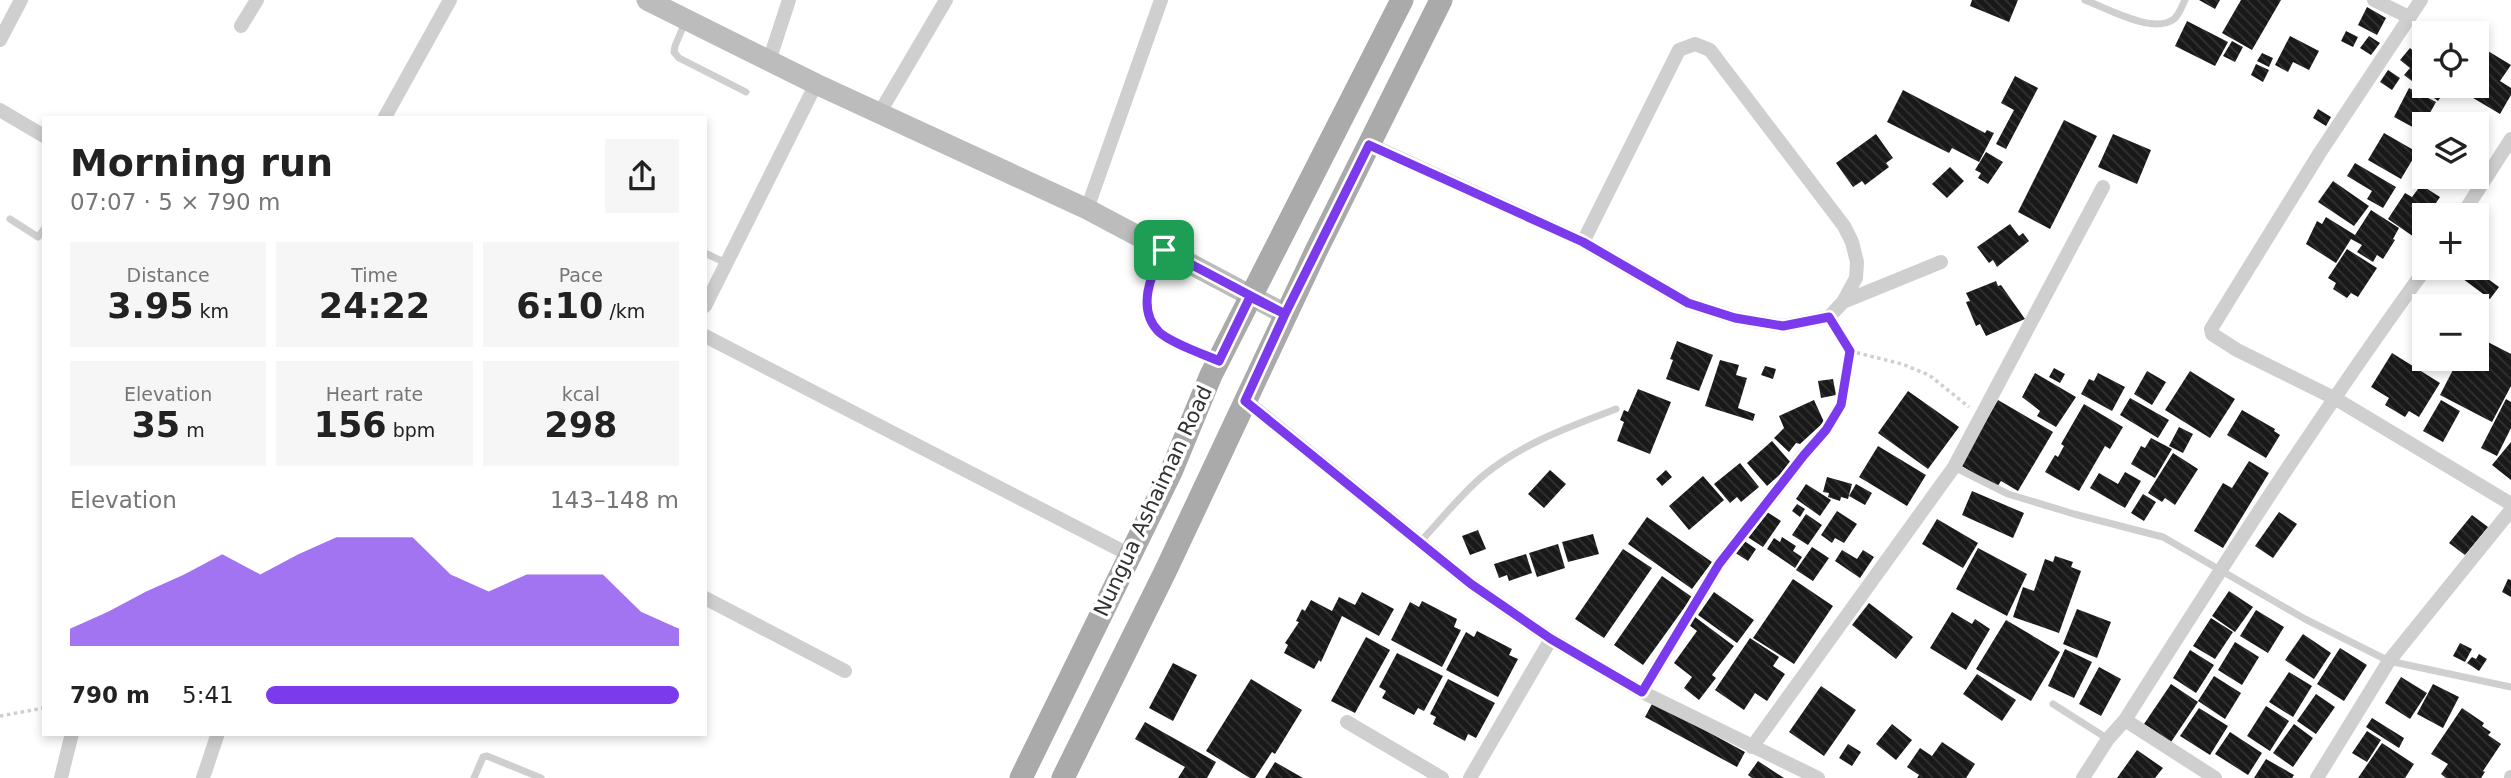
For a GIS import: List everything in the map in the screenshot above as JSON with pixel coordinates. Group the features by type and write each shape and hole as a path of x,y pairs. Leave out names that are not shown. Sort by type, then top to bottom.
{"main road":[{"name":"Nungua Ashaiman Road","path":"1021,778 1171,472 1250,297 1402,0"},
{"name":"Nungua Ashaiman Road","path":"1063,778 1285,314 1441,0"}],"street":[{"path":"0,40 5,18 21,0"},
{"path":"240,26 257,0"},
{"path":"386,116 450,0"},
{"path":"647,0 816,84 1087,209 1285,314"},
{"path":"769,61 789,0"},
{"path":"880,112 946,0"},
{"path":"1087,209 1161,0"},
{"path":"2374,0 2409,17"},
{"path":"2421,0 2319,154 2211,329 2212,334 2237,350 2336,399 2511,504"},
{"path":"1369,145 1583,242 1688,303 1735,318 1783,326 1829,317 1843,302 1856,278 1857,262 1844,226 1710,50 1695,44 1679,50 1583,242"},
{"path":"707,302 816,84"},
{"path":"0,110 42,134"},
{"path":"2470,203 2511,139"},
{"path":"1752,747 1954,467 2104,187"},
{"path":"1843,302 1941,262"},
{"path":"2083,778 2108,739 2125,720 2220,569 2336,399 2359,360 2417,280"},
{"path":"707,337 1130,555"},
{"path":"1245,401 1471,584 1551,639 1642,692 1818,778"},
{"path":"1642,692 1719,564 1804,455"},
{"path":"2317,778 2389,661 2511,510"},
{"path":"707,599 845,671"},
{"path":"1470,778 1551,639"},
{"path":"2125,720 2216,778"},
{"path":"1347,722 1442,778"},
{"path":"61,778 71,736"},
{"path":"203,778 217,736"}],"lane":[{"path":"2085,0 2143,23 2161,26 2175,18 2185,0"},
{"path":"686,20 674,52 679,58 746,92"},
{"path":"10,219 42,242"},
{"path":"38,237 42,232"},
{"path":"1164,250 1153,271 1147,295 1148,313 1159,331 1219,361"},
{"path":"707,255 727,263"},
{"path":"1420,542 1483,476 1517,452 1554,433 1616,409"},
{"path":"1954,467 2008,494 2163,537 2305,619 2389,661 2511,687"},
{"path":"2053,704 2108,739"},
{"path":"474,778 483,757 487,756 541,778"}],"path":[{"path":"1804,455 1826,430 1841,405 1850,351 1829,317"},
{"path":"1850,351 1902,364 1929,375 1981,416"},
{"path":"0,716 42,708"}],"building":[{"path":"1972,0 2018,0 2009,22 1970,6"},
{"path":"2199,0 2220,0 2215,9"},
{"path":"2241,0 2281,0 2252,50 2222,33"},
{"path":"2367,7 2386,18 2377,35 2358,25"},
{"path":"2187,21 2228,42 2215,66 2175,46"},
{"path":"2346,31 2358,37 2353,47 2341,41"},
{"path":"2290,36 2319,51 2309,70 2293,62 2288,72 2275,65"},
{"path":"2369,36 2380,43 2371,55 2360,48"},
{"path":"2232,41 2243,47 2235,62 2223,56"},
{"path":"2410,48 2412,81 2404,75 2410,68 2400,60"},
{"path":"2489,52 2511,65 2500,81 2511,88 2511,95 2500,114 2473,98 2489,98"},
{"path":"2262,53 2273,58 2269,67 2257,61"},
{"path":"2256,64 2269,70 2263,82 2251,75"},
{"path":"2388,70 2400,78 2392,90 2380,82"},
{"path":"2015,76 2038,88 2006,149 1996,144 2014,110 2001,103"},
{"path":"2409,88 2412,90 2412,98 2428,98 2436,102 2430,112 2412,112 2412,127 2394,117"},
{"path":"1903,90 1985,133 1987,130 1994,133 1979,162 1952,148 1949,153 1887,122"},
{"path":"2318,109 2331,117 2326,126 2313,118"},
{"path":"2064,120 2097,136 2050,229 2018,212"},
{"path":"2384,133 2412,149 2412,160 2401,179 2368,160"},
{"path":"1876,134 1893,158 1886,163 1889,167 1865,185 1862,181 1853,187 1836,163"},
{"path":"2113,134 2151,150 2137,184 2098,167"},
{"path":"1986,152 2003,162 1988,184 1978,178 1981,173 1975,170"},
{"path":"2355,163 2396,187 2383,208 2367,199 2372,191 2347,176"},
{"path":"1950,167 1964,181 1947,198 1932,184"},
{"path":"2333,181 2369,206 2354,226 2318,202"},
{"path":"2418,189 2427,189 2440,197 2436,203 2412,203 2412,236 2388,219 2405,193 2412,197"},
{"path":"2371,210 2399,228 2383,259 2377,255 2373,262 2357,252 2362,245 2351,239 2336,263 2306,244 2317,221 2322,224 2326,217 2355,235"},
{"path":"2010,224 2019,236 2023,233 2029,241 1997,267 1993,260 1989,263 1977,247"},
{"path":"2347,249 2377,268 2358,297 2351,293 2347,298 2333,289 2336,283 2328,278"},
{"path":"2464,280 2489,280 2499,287 2490,299 2489,294 2483,294"},
{"path":"1996,281 2025,319 1986,336 1980,324 1976,326 1966,302 1970,301 1966,293"},
{"path":"1677,341 1713,355 1699,391 1666,379"},
{"path":"2489,343 2511,354 2511,386 2492,422 2440,395 2452,371 2489,371"},
{"path":"2392,353 2412,366 2412,371 2421,371 2440,383 2419,417 2409,411 2405,417 2385,405 2389,398 2371,387"},
{"path":"1720,360 1739,365 1736,375 1747,378 1738,408 1755,414 1753,421 1705,406"},
{"path":"1765,366 1776,369 1773,379 1761,375"},
{"path":"2054,368 2065,374 2060,383 2049,377"},
{"path":"2147,371 2166,382 2152,405 2134,394"},
{"path":"2190,371 2235,399 2210,438 2165,410"},
{"path":"2035,373 2076,397 2056,427 2037,416 2040,411 2022,397"},
{"path":"2098,373 2125,387 2112,411 2081,394 2089,379 2094,381"},
{"path":"1833,379 1836,395 1821,398 1818,381"},
{"path":"1638,389 1671,402 1650,454 1617,441 1624,422 1620,420 1624,410 1628,412"},
{"path":"1908,391 1959,427 1928,469 1878,433"},
{"path":"2130,398 2169,420 2158,438 2120,415"},
{"path":"2506,399 2511,402 2511,428 2497,456 2481,448"},
{"path":"1814,400 1824,422 1800,444 1796,443 1789,452 1774,438 1784,428 1779,416"},
{"path":"1998,400 2053,432 2018,491 2001,481 1997,487 1960,465"},
{"path":"2441,400 2460,411 2443,442 2423,431"},
{"path":"2084,404 2123,427 2110,449 2105,446 2079,491 2045,472 2055,455 2058,457 2064,446 2061,444"},
{"path":"2242,410 2275,429 2280,435 2266,458 2227,435"},
{"path":"2179,427 2193,434 2183,453 2169,446"},
{"path":"2151,438 2172,449 2155,478 2131,464 2141,446 2145,448"},
{"path":"1772,441 1792,464 1767,486 1747,463"},
{"path":"2511,442 2511,480 2492,465"},
{"path":"1878,446 1926,475 1907,506 1859,477"},
{"path":"2173,453 2198,469 2175,505 2165,498 2162,502 2148,493"},
{"path":"2249,461 2269,473 2223,548 2194,531 2223,483 2232,488"},
{"path":"1740,463 1759,487 1741,502 1737,497 1730,503 1714,484"},
{"path":"1550,470 1566,484 1544,508 1528,494"},
{"path":"1666,470 1672,477 1662,486 1656,479"},
{"path":"2125,472 2141,481 2125,508 2090,488 2099,473 2118,484"},
{"path":"1703,476 1724,500 1689,530 1669,506"},
{"path":"1827,477 1852,484 1848,499 1841,497 1840,501 1823,492"},
{"path":"1806,484 1831,500 1820,516 1796,499"},
{"path":"1856,484 1872,493 1865,505 1849,496"},
{"path":"1972,491 2024,513 2013,538 1962,515"},
{"path":"2143,494 2156,502 2144,521 2131,513"},
{"path":"1797,504 1805,509 1800,517 1792,511"},
{"path":"1837,511 1857,524 1844,543 1835,538 1832,543 1821,535"},
{"path":"1767,512 1781,521 1763,547 1746,536"},
{"path":"2279,512 2297,524 2273,558 2255,546"},
{"path":"1806,514 1822,525 1808,545 1792,535"},
{"path":"2472,515 2488,527 2465,555 2449,543"},
{"path":"1647,517 1712,562 1692,589 1628,544"},
{"path":"1937,519 1978,543 1963,568 1922,544"},
{"path":"1478,530 1486,549 1470,555 1462,536"},
{"path":"1593,534 1599,554 1568,562 1562,542"},
{"path":"1782,537 1796,546 1793,551 1802,557 1795,568 1767,549 1774,538 1780,542"},
{"path":"1743,540 1756,549 1748,561 1734,552"},
{"path":"1558,544 1565,568 1537,577 1529,553"},
{"path":"1812,547 1829,558 1813,581 1796,570"},
{"path":"1978,548 2027,574 2007,616 1956,589"},
{"path":"1623,549 1652,568 1604,638 1575,619"},
{"path":"1842,550 1857,559 1863,550 1874,557 1860,578 1835,561"},
{"path":"1526,554 1532,573 1509,581 1507,575 1499,578 1494,564"},
{"path":"2055,556 2073,562 2071,567 2081,571 2059,633 2013,617 2023,587 2034,591 2045,559 2053,562"},
{"path":"1662,576 1692,597 1643,665 1614,645"},
{"path":"1793,579 1833,606 1794,664 1753,638"},
{"path":"2508,579 2511,580 2511,597 2502,592"},
{"path":"2229,591 2253,607 2235,632 2212,616"},
{"path":"1362,592 1394,609 1379,636 1342,616 1321,662 1319,660 1314,669 1284,653 1288,645 1285,643 1299,622 1296,621 1302,609 1305,611 1311,600 1332,611 1339,597 1355,605"},
{"path":"1714,592 1754,620 1737,643 1698,615"},
{"path":"1422,601 1457,619 1454,627 1461,630 1442,667 1391,640 1410,602 1419,607"},
{"path":"1869,603 1913,637 1896,659 1852,625"},
{"path":"2077,609 2111,622 2097,658 2063,644"},
{"path":"2256,610 2284,627 2268,653 2240,636"},
{"path":"1952,612 1972,624 1975,619 1990,629 1966,670 1930,648"},
{"path":"1695,617 1734,646 1712,675 1716,678 1699,700 1684,688 1692,677 1674,663 1697,631 1689,625"},
{"path":"2211,618 2233,632 2215,659 2193,646"},
{"path":"2006,620 2060,652 2031,701 1976,669"},
{"path":"1477,631 1512,649 1509,655 1518,659 1498,697 1446,670 1466,632 1474,637"},
{"path":"2303,634 2331,653 2314,679 2285,660"},
{"path":"1366,637 1390,650 1355,713 1331,701"},
{"path":"1750,638 1779,657 1773,666 1785,674 1767,701 1755,693 1744,710 1715,690"},
{"path":"2235,642 2259,657 2242,685 2218,670"},
{"path":"2460,643 2472,649 2465,662 2453,656"},
{"path":"2340,648 2367,665 2344,701 2317,684"},
{"path":"2065,649 2092,662 2074,698 2048,686"},
{"path":"2190,650 2214,665 2196,693 2173,678"},
{"path":"1397,653 1443,676 1424,711 1418,708 1414,715 1382,698 1386,691 1379,687"},
{"path":"2479,654 2487,659 2479,671 2467,663 2472,657 2476,659"},
{"path":"1173,663 1197,675 1173,721 1149,708"},
{"path":"2099,667 2121,679 2101,716 2079,704"},
{"path":"2289,672 2312,686 2293,717 2269,702"},
{"path":"1977,674 2016,700 2002,721 1963,694"},
{"path":"2214,676 2241,693 2225,719 2198,701"},
{"path":"2401,677 2427,693 2410,719 2385,703"},
{"path":"1251,679 1302,710 1275,754 1272,752 1255,778 1250,778 1206,751"},
{"path":"1448,679 1495,703 1476,738 1468,734 1465,741 1433,724 1436,717 1430,714"},
{"path":"2171,684 2198,702 2171,742 2144,724"},
{"path":"2433,684 2459,697 2443,728 2417,714"},
{"path":"1821,686 1856,710 1824,756 1789,732"},
{"path":"2316,694 2335,707 2316,734 2297,721"},
{"path":"1653,702 1745,752 1737,767 1645,717"},
{"path":"2266,706 2289,721 2270,751 2247,736"},
{"path":"2199,708 2228,726 2210,755 2180,736"},
{"path":"2462,708 2484,723 2482,726 2491,732 2488,735 2501,744 2481,778 2446,778 2441,774 2448,764 2431,754"},
{"path":"2372,718 2404,738 2399,748 2366,727"},
{"path":"1145,722 1216,762 1207,778 1178,778 1185,767 1135,739"},
{"path":"1892,724 1912,740 1896,760 1876,744"},
{"path":"2294,724 2313,738 2293,767 2273,753"},
{"path":"2367,731 2381,740 2367,762 2352,753"},
{"path":"2230,732 2262,753 2248,775 2215,754"},
{"path":"1942,742 1975,764 1966,778 1917,778 1919,775 1907,767 1920,748 1932,756"},
{"path":"2382,743 2414,764 2405,778 2358,778"},
{"path":"1848,744 1861,752 1852,766 1839,758"},
{"path":"2137,750 2163,768 2155,778 2117,778"},
{"path":"2266,759 2294,775 2292,778 2254,778"},
{"path":"1758,761 1784,778 1752,778 1748,775"},
{"path":"1275,762 1303,778 1265,778"}],"route":[{"path":"1164,250 1153,271 1147,295 1148,313 1159,331 1188,348 1219,361 1250,297 1285,314 1369,145 1583,242 1688,303 1735,318 1783,326 1829,317 1850,351 1841,405 1826,430 1719,564 1642,692 1551,639 1471,584 1245,401 1285,314 1164,250"}]}
